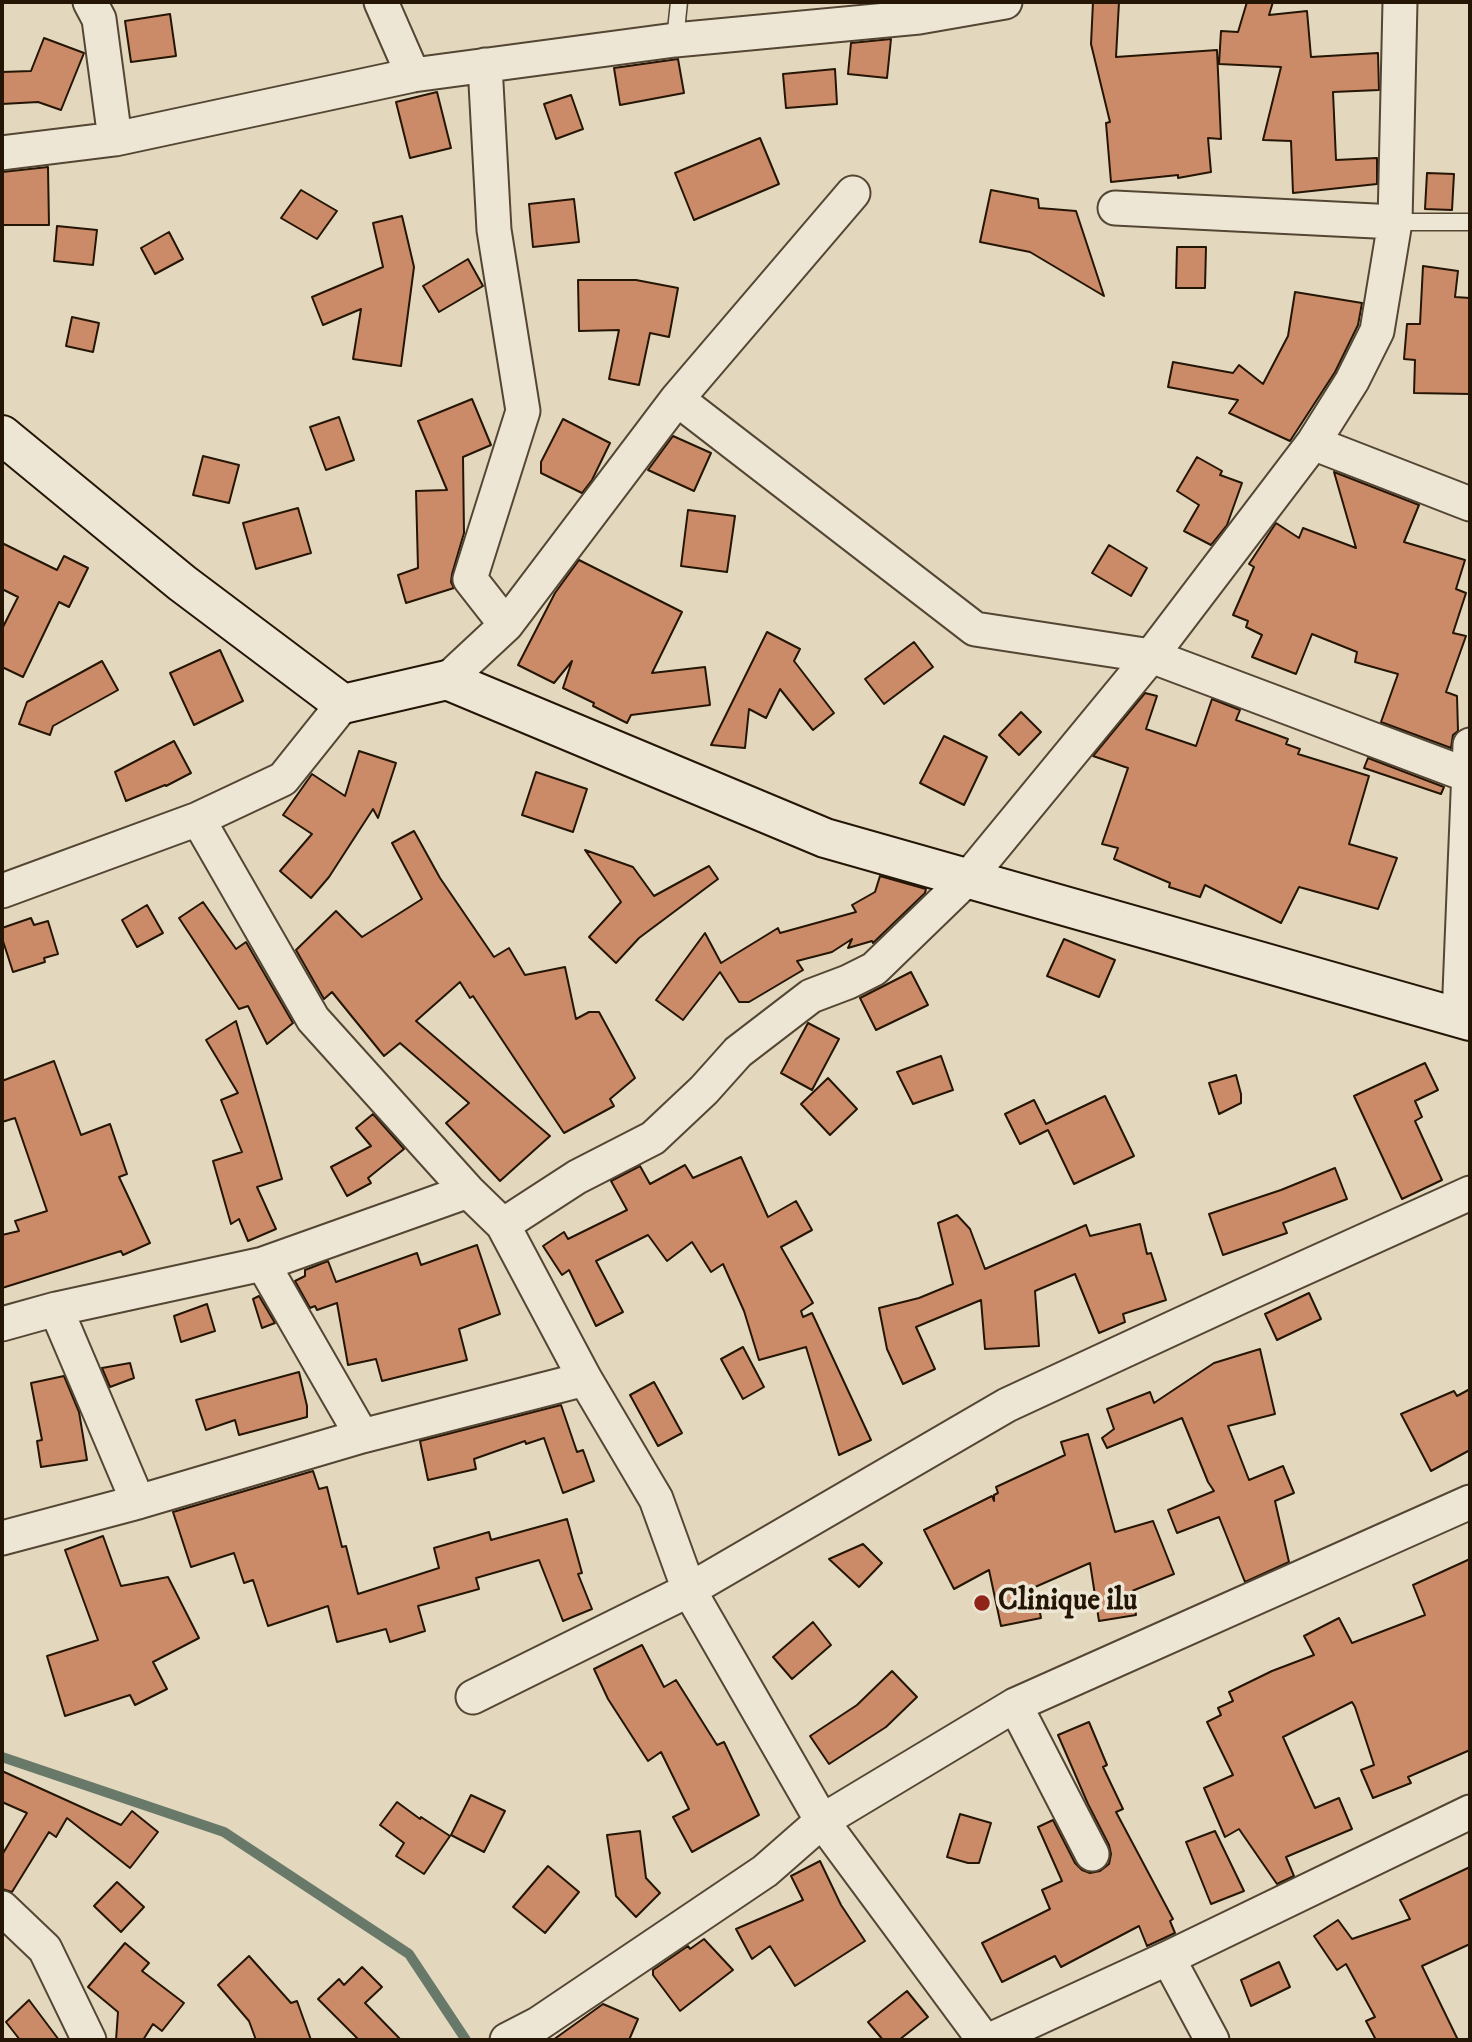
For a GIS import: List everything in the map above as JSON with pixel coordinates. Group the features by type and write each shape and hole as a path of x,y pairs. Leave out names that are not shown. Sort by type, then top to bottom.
{"street":[{"path":"90,2 99,19 116,139"},
{"path":"380,2 412,75"},
{"path":"2,153 116,139 412,75 674,40 919,16 1005,2"},
{"path":"503,1226 576,1177 653,1138 704,1090 738,1052 811,996 874,969 969,877 1151,656 1313,443 1352,381 1377,331 1395,222 1400,2"},
{"path":"485,65 494,230 523,411 470,579 506,625"},
{"path":"2,891 198,819 283,779 343,704 447,680 506,625 677,399 853,193"},
{"path":"1115,208 1395,222"},
{"path":"447,680 825,838 1464,1019 1469,766 1151,656 975,629 677,399"},
{"path":"2,435 182,583 343,704"},
{"path":"1313,443 1470,504"},
{"path":"198,819 313,1019 468,1191 503,1226 585,1379 656,1499 688,1590 822,1821 984,2040"},
{"path":"2,1324 56,1309 263,1264 468,1191"},
{"path":"474,1697 688,1590 1007,1405 1470,1193"},
{"path":"263,1264 362,1436"},
{"path":"56,1309 138,1502"},
{"path":"2,1538 138,1502 362,1436 585,1379"},
{"path":"507,2040 538,2024 765,1871 822,1821 1015,1705 1470,1502"},
{"path":"1015,1705 1093,1854"},
{"path":"990,2040 1168,1958 1470,1812"},
{"path":"2,1908 46,1949 89,2040"},
{"path":"1168,1958 1212,2040"}],"lane":[{"path":"674,40 679,2"},
{"path":"1395,222 1470,222"}],"building":[{"path":"1093,2 1119,2 1116,57 1217,50 1221,139 1208,138 1211,172 1178,178 1178,175 1111,182 1106,123 1110,122 1091,44"},
{"path":"1247,2 1273,2 1269,15 1307,11 1311,57 1378,53 1379,90 1333,92 1336,160 1377,158 1377,184 1293,193 1291,141 1263,140 1281,67 1219,64 1221,31 1238,32"},
{"path":"170,14 176,56 131,62 125,21"},
{"path":"44,38 84,53 61,110 38,102 2,104 2,72 31,71"},
{"path":"891,39 887,78 848,74 851,43"},
{"path":"678,59 684,93 620,105 614,68"},
{"path":"835,69 837,104 786,108 783,74"},
{"path":"437,92 451,148 410,158 396,102"},
{"path":"571,95 583,129 556,139 544,104"},
{"path":"760,138 779,184 694,220 675,173"},
{"path":"48,167 49,225 3,225 2,172"},
{"path":"1427,173 1454,174 1452,210 1425,209"},
{"path":"301,190 337,211 317,239 281,218"},
{"path":"991,190 1038,199 1039,208 1076,211 1104,296 1030,252 980,242"},
{"path":"574,199 579,242 533,247 529,204"},
{"path":"402,216 414,267 401,366 353,359 361,309 323,325 312,297 383,267 373,223"},
{"path":"57,226 97,230 93,265 54,261"},
{"path":"169,232 183,259 155,274 141,248"},
{"path":"1177,247 1206,247 1205,288 1176,288"},
{"path":"468,259 483,286 439,312 423,286"},
{"path":"1423,266 1458,271 1455,297 1470,298 1470,394 1414,393 1415,360 1404,359 1407,324 1420,324"},
{"path":"578,280 636,280 678,288 669,337 650,333 639,385 609,379 619,330 579,331"},
{"path":"1295,292 1362,303 1358,325 1335,372 1290,441 1229,413 1238,400 1168,387 1173,362 1233,373 1239,365 1263,384 1288,336"},
{"path":"72,317 99,323 93,352 66,346"},
{"path":"472,399 491,445 463,457 464,533 452,574 451,582 454,588 406,603 398,575 418,568 416,491 447,490 418,421"},
{"path":"339,417 354,460 326,470 310,427"},
{"path":"563,419 610,443 592,480 582,493 541,473 541,462"},
{"path":"673,436 711,453 694,491 648,470"},
{"path":"203,456 239,465 229,503 193,495"},
{"path":"1197,457 1222,471 1220,475 1242,483 1227,525 1211,545 1184,531 1199,505 1177,491"},
{"path":"1334,472 1419,505 1404,542 1465,560 1456,589 1466,593 1453,633 1466,636 1446,692 1457,696 1458,731 1453,735 1451,748 1381,722 1398,674 1355,662 1357,652 1312,634 1296,674 1252,657 1262,635 1246,627 1248,621 1233,615 1254,567 1249,564 1276,523 1299,538 1303,528 1356,548"},
{"path":"298,508 311,553 256,569 243,523"},
{"path":"688,510 735,516 727,572 681,566"},
{"path":"2,543 57,570 64,556 88,568 69,607 59,602 23,677 2,667 2,629 18,597 2,589"},
{"path":"1109,545 1147,568 1131,596 1092,573"},
{"path":"579,560 682,612 652,673 705,667 710,705 631,715 627,723 563,688 572,661 554,683 518,665 555,593"},
{"path":"767,632 800,649 794,661 834,713 813,730 780,689 766,718 749,709 745,748 711,745"},
{"path":"914,642 933,667 884,704 865,679"},
{"path":"220,650 243,701 194,725 170,673"},
{"path":"102,661 118,690 53,726 50,735 19,724 27,702"},
{"path":"1145,693 1157,696 1146,729 1196,746 1212,699 1240,710 1236,720 1288,739 1286,744 1300,749 1298,754 1369,776 1349,844 1397,858 1378,909 1299,887 1281,923 1205,885 1200,897 1169,887 1170,883 1114,859 1118,848 1102,844 1128,768 1093,756"},
{"path":"1021,712 1041,732 1019,755 999,735"},
{"path":"944,736 987,757 964,805 920,783"},
{"path":"174,741 191,773 126,801 115,772"},
{"path":"359,751 396,763 378,818 373,809 329,877 311,898 280,871 312,834 283,815 312,774 345,796"},
{"path":"1368,758 1444,787 1441,794 1364,768"},
{"path":"536,772 587,789 573,832 522,815"},
{"path":"414,831 440,878 494,957 509,948 525,975 565,967 576,1019 589,1012 599,1012 635,1078 610,1099 614,1106 564,1133 473,996 470,998 460,982 416,1021 550,1136 500,1181 446,1123 469,1103 400,1043 384,1056 332,992 324,999 296,950 336,911 362,937 422,899 392,843"},
{"path":"585,850 633,867 654,896 709,866 718,879 639,938 616,963 589,937 621,902"},
{"path":"880,876 926,889 873,943 872,941 848,948 852,939 832,952 797,961 803,970 749,1002 739,1002 720,972 683,1020 656,1000 705,933 721,963 778,928 780,933 856,912 852,905 875,892"},
{"path":"203,902 236,949 246,942 293,1023 267,1044 248,1006 239,1009 179,918"},
{"path":"147,905 163,933 137,947 122,920"},
{"path":"31,918 34,925 48,921 58,954 44,958 45,962 13,972 2,938 2,928"},
{"path":"1064,939 1115,960 1099,997 1047,976"},
{"path":"911,972 928,1005 876,1030 860,998"},
{"path":"236,1021 282,1179 257,1187 276,1229 248,1241 239,1219 231,1224 213,1161 242,1152 221,1100 238,1093 206,1040"},
{"path":"808,1023 839,1039 812,1090 781,1073"},
{"path":"941,1056 953,1090 913,1104 897,1072"},
{"path":"54,1061 81,1135 110,1124 127,1174 119,1177 150,1243 123,1255 121,1251 2,1288 2,1235 19,1231 15,1221 47,1211 15,1118 2,1122 2,1081"},
{"path":"1425,1063 1438,1090 1415,1101 1422,1117 1415,1121 1442,1180 1402,1199 1354,1096"},
{"path":"1236,1075 1241,1103 1219,1114 1209,1083"},
{"path":"828,1078 857,1109 830,1135 801,1104"},
{"path":"1105,1096 1134,1156 1074,1184 1048,1130 1020,1144 1005,1114 1034,1100 1046,1124"},
{"path":"373,1114 404,1149 368,1178 371,1183 347,1196 331,1167 371,1146 356,1128"},
{"path":"741,1157 768,1217 796,1201 812,1230 781,1247 813,1303 801,1311 803,1317 812,1313 871,1440 839,1455 806,1347 759,1360 744,1311 723,1264 711,1272 692,1242 667,1261 648,1235 596,1261 623,1312 596,1326 569,1270 562,1275 543,1246 564,1232 568,1239 627,1210 611,1181 640,1166 650,1184 685,1165 693,1178"},
{"path":"1335,1168 1347,1199 1283,1223 1287,1233 1223,1255 1209,1214 1281,1190"},
{"path":"957,1215 970,1229 985,1269 1086,1225 1090,1236 1140,1224 1147,1254 1151,1253 1166,1300 1123,1314 1125,1322 1099,1333 1075,1274 1035,1291 1039,1346 985,1349 981,1300 916,1327 935,1369 903,1384 887,1349 879,1308 919,1298 953,1284 938,1223"},
{"path":"477,1245 500,1314 459,1329 467,1360 382,1381 376,1359 348,1365 337,1303 317,1310 315,1306 310,1308 295,1281 305,1276 305,1270 328,1261 336,1282 417,1253 421,1265"},
{"path":"1309,1293 1321,1319 1277,1340 1265,1314"},
{"path":"259,1296 275,1323 262,1328 253,1299"},
{"path":"207,1304 215,1331 181,1342 174,1316"},
{"path":"743,1347 764,1387 743,1399 721,1359"},
{"path":"1260,1349 1275,1414 1228,1426 1249,1480 1283,1466 1294,1493 1275,1501 1289,1562 1245,1582 1219,1517 1177,1533 1168,1510 1214,1491 1182,1418 1107,1448 1102,1438 1114,1429 1107,1409 1150,1392 1154,1403 1214,1363"},
{"path":"130,1363 134,1378 110,1387 102,1368"},
{"path":"299,1372 307,1417 239,1435 235,1420 206,1430 196,1400"},
{"path":"64,1376 79,1412 87,1460 41,1467 37,1441 42,1440 31,1383"},
{"path":"654,1382 682,1433 658,1446 630,1395"},
{"path":"1470,1389 1470,1450 1431,1471 1401,1414 1454,1391 1457,1396"},
{"path":"561,1405 577,1452 583,1450 594,1481 563,1493 544,1438 526,1444 525,1441 474,1459 476,1469 428,1480 420,1441"},
{"path":"1088,1434 1115,1532 1153,1521 1174,1574 1132,1591 1136,1615 1099,1621 1090,1563 1035,1587 1041,1618 1001,1626 989,1570 954,1589 924,1530 992,1496 994,1501 994,1495 998,1493 996,1487 1065,1455 1061,1442"},
{"path":"313,1471 319,1489 327,1487 342,1547 346,1546 358,1594 439,1568 434,1548 489,1532 491,1540 567,1519 582,1573 578,1574 592,1609 563,1621 539,1560 476,1578 479,1589 418,1606 425,1631 390,1642 386,1629 337,1642 328,1606 268,1626 253,1580 244,1583 234,1553 191,1567 173,1512"},
{"path":"103,1536 121,1586 168,1577 199,1638 153,1662 167,1689 135,1705 130,1695 65,1716 47,1656 98,1640 65,1550"},
{"path":"863,1544 882,1563 859,1587 829,1559"},
{"path":"1470,1559 1470,1750 1408,1777 1411,1783 1373,1798 1361,1770 1374,1765 1352,1702 1283,1737 1315,1808 1339,1798 1352,1829 1286,1857 1294,1876 1277,1884 1239,1829 1225,1837 1204,1788 1233,1775 1207,1722 1221,1715 1218,1708 1233,1701 1229,1692 1314,1655 1304,1636 1339,1618 1352,1643 1425,1615 1413,1585"},
{"path":"813,1622 831,1645 792,1679 773,1657"},
{"path":"642,1645 664,1687 676,1680 717,1745 724,1742 759,1815 692,1852 673,1817 689,1809 661,1752 648,1761 608,1699 594,1669"},
{"path":"892,1671 917,1697 886,1727 829,1764 810,1736 857,1705"},
{"path":"1089,1722 1107,1765 1103,1767 1123,1809 1116,1812 1173,1919 1170,1921 1175,1933 1147,1946 1139,1926 1061,1967 1055,1956 1002,1982 982,1943 1050,1909 1042,1890 1062,1881 1038,1827 1053,1820 1075,1863 1082,1870 1090,1873 1100,1871 1109,1864 1109,1845 1058,1735"},
{"path":"2,1771 121,1825 132,1811 158,1832 130,1868 67,1818 56,1837 49,1832 12,1892 2,1889 2,1855 27,1813 2,1802"},
{"path":"471,1795 505,1811 484,1852 451,1835"},
{"path":"397,1802 450,1836 424,1874 396,1856 404,1843 380,1825"},
{"path":"960,1814 991,1823 979,1863 947,1857"},
{"path":"640,1831 646,1878 660,1893 636,1917 616,1896 607,1835"},
{"path":"1215,1831 1244,1891 1211,1904 1186,1842"},
{"path":"820,1861 841,1905 865,1941 795,1986 770,1946 752,1959 736,1929 803,1900 791,1876"},
{"path":"548,1866 579,1892 545,1933 513,1907"},
{"path":"1470,1867 1470,1944 1422,1966 1458,2040 1376,2040 1366,2021 1375,2017 1346,1964 1337,1970 1314,1936 1338,1920 1352,1939 1410,1919 1400,1900"},
{"path":"117,1882 144,1907 121,1932 94,1906"},
{"path":"704,1939 733,1970 680,2011 653,1975 653,1970 688,1946 690,1949"},
{"path":"125,1943 149,1963 142,1971 184,2003 162,2031 153,2024 143,2040 116,2040 118,2012 88,1987"},
{"path":"249,1956 291,2003 297,2001 311,2040 256,2040 249,2021 218,1985"},
{"path":"1279,1962 1290,1987 1251,2006 1241,1980"},
{"path":"362,1967 382,1987 365,2003 401,2040 359,2040 318,1999 339,1979 344,1985"},
{"path":"907,1991 928,2017 899,2040 883,2040 868,2022"},
{"path":"29,2000 59,2040 20,2040 6,2022"},
{"path":"603,2004 638,2019 629,2040 553,2040"}],"waterway":[{"path":"2,1757 224,1832 409,1954 466,2040"}],"place":[{"name":"Clinique ilu","path":"982,1603"}]}
